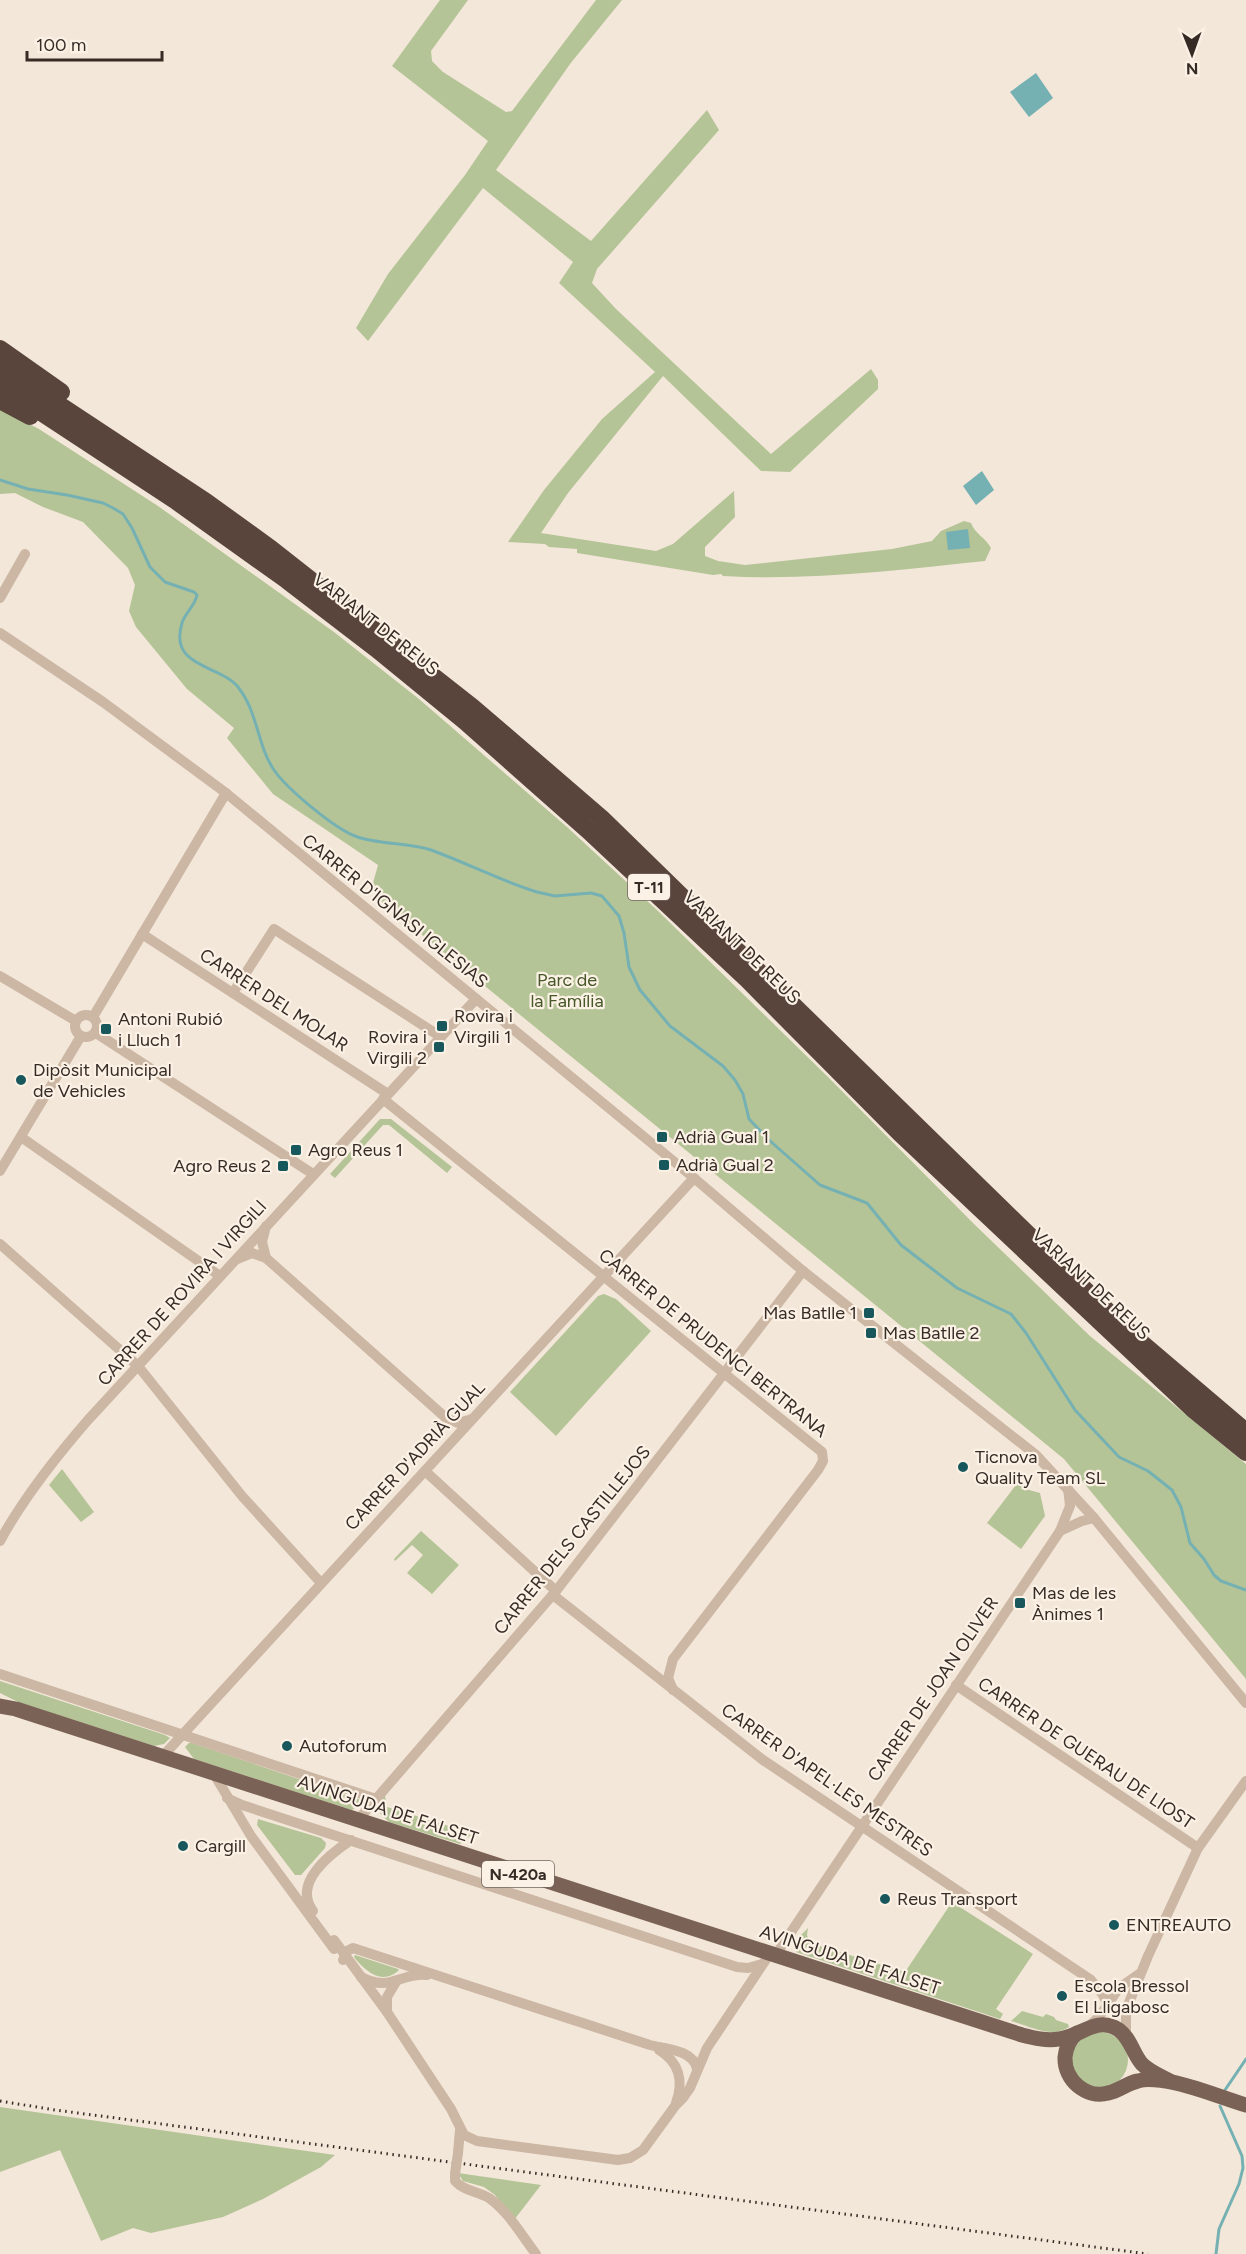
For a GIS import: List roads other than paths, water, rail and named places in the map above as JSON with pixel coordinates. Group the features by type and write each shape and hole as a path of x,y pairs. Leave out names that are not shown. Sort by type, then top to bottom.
{"highway":[{"path":"0,349 158,460 206,502"},
{"name":"VARIANT DE REUS","path":"0,366 206,502 271,549 472,707 601,818 1079,1284 1140,1341 1246,1432"},
{"name":"VARIANT DE REUS","path":"0,385 175,500 286,580 377,649 465,721 570,814 747,979 900,1133 1193,1409 1246,1452"},
{"path":"0,400 51,427 91,453 175,500"}],"main road":[{"name":"AVINGUDA DE FALSET","path":"0,1700 16,1709"},
{"name":"AVINGUDA DE FALSET","path":"0,1706 16,1709 768,1958 1022,2035"},
{"name":"N-420a","path":"1022,2035 1057,2040 1095,2025 1112,2027 1126,2037 1144,2066 1170,2081"},
{"path":"1066,2066 1068,2044 1083,2030"},
{"name":"N-420a","path":"1022,2035 1048,2048 1066,2066 1071,2080 1084,2091 1103,2095 1122,2086 1148,2079 1170,2081 1246,2105"},
{"path":"1122,2086 1133,2071 1134,2053"}],"street":[{"path":"0,598 25,554"},
{"name":"CARRER D'IGNASI IGLESIAS","path":"0,633 112,708 225,793 694,1178 802,1271 1036,1455 1094,1518 1246,1703"},
{"path":"93,1017 225,793"},
{"path":"233,993 274,929 441,1037"},
{"name":"CARRER DEL MOLAR","path":"142,934 385,1097"},
{"path":"0,976 76,1021"},
{"name":"CARRER DE ROVIRA I VIRGILI","path":"0,1541 31,1491 53,1462 232,1262 476,999"},
{"path":"85,1015 93,1017 98,1024 96,1033 88,1038 81,1036 75,1030 76,1021 85,1015"},
{"path":"96,1033 313,1174"},
{"path":"0,1172 81,1036"},
{"name":"CARRER DE PRUDENCI BERTRANA","path":"385,1097 723,1375 822,1452 823,1461 819,1470 673,1659"},
{"path":"21,1137 220,1276"},
{"name":"CARRER D'ADRIÀ GUAL","path":"162,1757 694,1178"},
{"path":"266,1226 262,1242 266,1258"},
{"path":"0,1244 138,1366 242,1496 321,1583"},
{"path":"232,1262 252,1253 266,1258 446,1418 458,1422 472,1419"},
{"name":"CARRER DELS CASTILLEJOS","path":"357,1821 554,1593 802,1271"},
{"path":"446,1418 450,1427 450,1443"},
{"name":"CARRER D'APEL·LES MESTRES","path":"425,1471 554,1593 642,1666 763,1760 1090,1980 1108,2005"},
{"name":"CARRER DE JOAN OLIVER","path":"460,2130 466,2137 477,2141 622,2160 636,2156 644,2150 686,2094 707,2048 861,1826 1060,1531 1070,1506 1068,1488"},
{"path":"1060,1531 1094,1518"},
{"path":"642,1666 659,1668 673,1659"},
{"path":"673,1659 668,1678 673,1690"},
{"name":"AVINGUDA DE FALSET","path":"0,1674 376,1799"},
{"name":"CARRER DE GUERAU DE LIOST","path":"956,1685 1198,1848"},
{"path":"214,1774 251,1836 299,1901 347,1957 451,2109 460,2130 455,2181 460,2187 487,2197 496,2204 536,2254"},
{"path":"1126,2010 1198,1848 1246,1781"},
{"path":"227,1798 289,1880 299,1884 310,1878 336,1850 351,1840"},
{"name":"AVINGUDA DE FALSET","path":"227,1798 242,1805 737,1966 748,1968 768,1958"},
{"path":"310,1878 306,1893 307,1901 406,2042"},
{"path":"347,1957 445,1977 691,2057 696,2062 697,2070 684,2074 670,2057 650,2045"},
{"path":"1083,2030 1108,2005 1119,1988 1141,1972"},
{"path":"362,1978 373,1982 396,1982 417,1974 445,1977"},
{"name":"CARRER D'APEL·LES MESTRES","path":"1090,1980 1119,1988"},
{"path":"387,2012 387,1997 396,1982"},
{"path":"1119,1988 1126,2010 1126,2037"},
{"path":"675,2106 680,2087 677,2068"}],"water":[{"path":"1036,73 1053,98 1029,117 1010,92"},
{"path":"982,471 994,490 976,505 963,486"},
{"path":"968,529 970,548 948,550 946,532"}],"waterway":[{"path":"0,480 28,489 103,503 123,514 150,567 165,582 197,595 182,623 180,638 182,649 198,664 220,674 238,687 250,707 264,750 274,770 300,797 335,825 364,839 431,850 537,892 555,896 591,893 602,896 619,916 629,967 640,990 670,1026 723,1066 735,1080 743,1094 749,1119 820,1185 867,1203 901,1245 957,1288 1011,1314 1026,1333 1075,1410 1119,1457 1148,1471 1172,1490 1181,1507 1190,1543 1214,1575 1221,1581 1246,1590"},
{"path":"1225,2090 1246,2059"},
{"path":"1216,2254 1219,2229 1239,2184 1243,2168 1242,2156 1220,2106"}],"railway":[{"path":"0,2101 1148,2254"}],"place":[{"name":"Rovira i Virgili 1","path":"442,1026"},
{"name":"Antoni Rubió i Lluch 1","path":"106,1029"},
{"name":"Rovira i Virgili 2","path":"439,1047"},
{"name":"Dipòsit Municipal de Vehicles","path":"21,1080"},
{"name":"Adrià Gual 1","path":"662,1137"},
{"name":"Agro Reus 1","path":"296,1150"},
{"name":"Adrià Gual 2","path":"664,1165"},
{"name":"Agro Reus 2","path":"283,1166"},
{"name":"Mas Batlle 1","path":"869,1313"},
{"name":"Mas Batlle 2","path":"871,1333"},
{"name":"Ticnova Quality Team SL","path":"963,1467"},
{"name":"Mas de les Ànimes 1","path":"1020,1603"},
{"name":"Autoforum","path":"287,1746"},
{"name":"Cargill","path":"183,1846"},
{"name":"Reus Transport","path":"885,1899"},
{"name":"ENTREAUTO","path":"1114,1925"},
{"name":"Escola Bressol El Lligabosc","path":"1062,1996"}],"park label":[{"name":"Parc de la Família","path":"567,990"}]}
